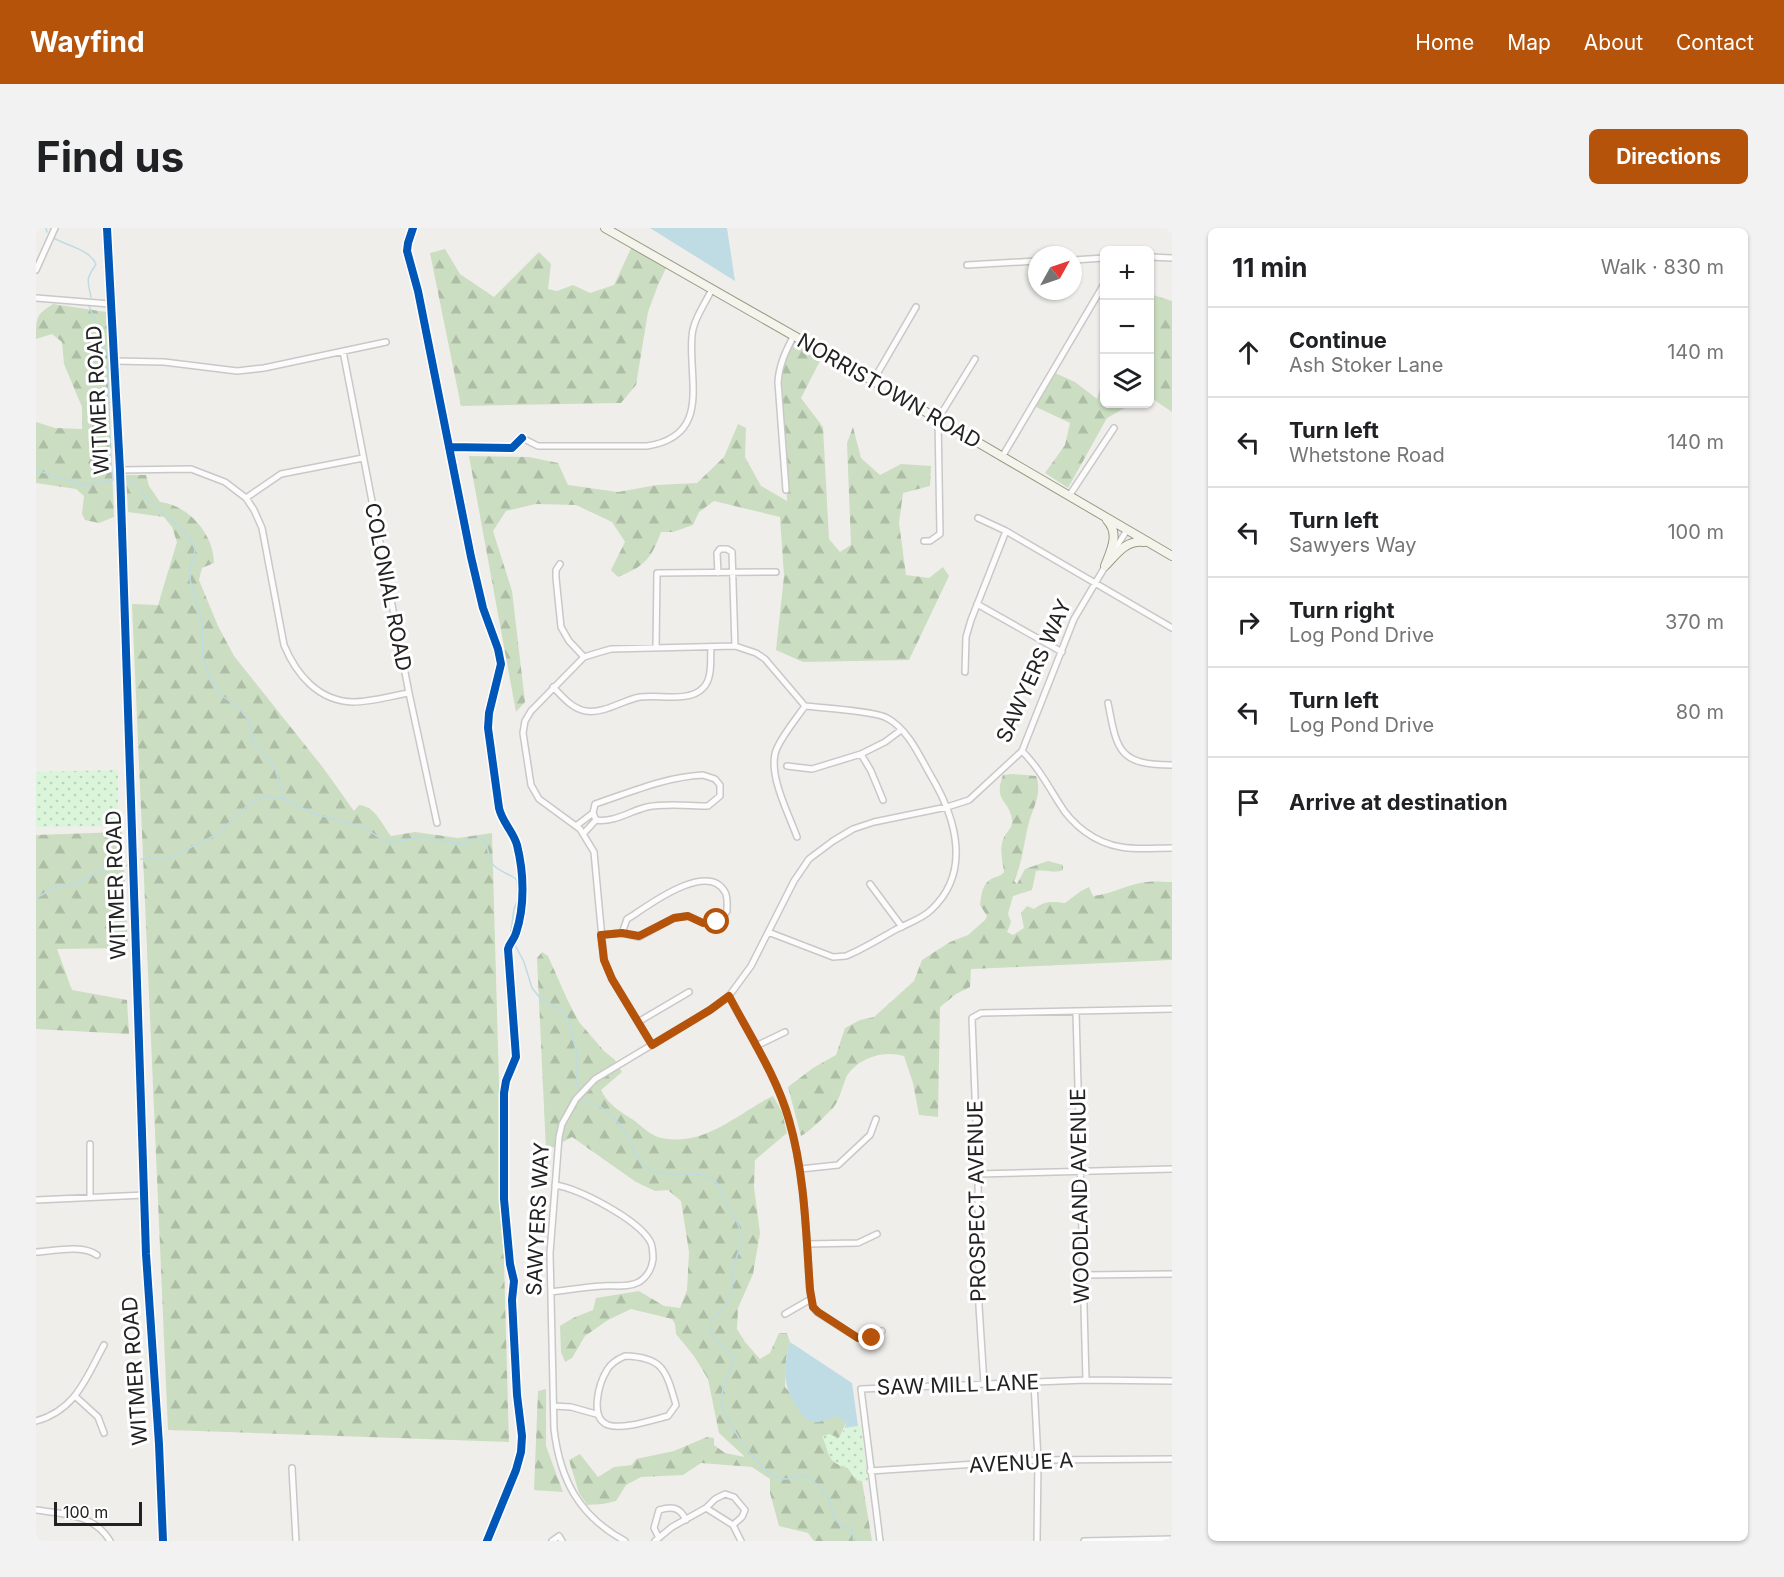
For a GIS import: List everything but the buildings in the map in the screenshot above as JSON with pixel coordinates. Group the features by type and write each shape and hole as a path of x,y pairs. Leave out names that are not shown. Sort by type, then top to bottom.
{"main road":[{"name":"NORRISTOWN ROAD","path":"605,228 794,335 1172,556"},
{"path":"1100,514 1115,531 1105,566"},
{"path":"1105,566 1129,543 1136,541 1151,543"}],"street":[{"path":"36,270 55,228"},
{"name":"WITMER ROAD","path":"107,228 120,470 146,1254 163,1541"},
{"path":"1154,257 1172,258"},
{"path":"1082,259 1100,258"},
{"path":"967,266 1028,262"},
{"path":"522,438 538,446 647,446 663,442 673,436 687,422 694,404 692,335 712,289"},
{"path":"1002,457 1100,291"},
{"path":"36,298 110,304"},
{"path":"873,381 916,307"},
{"path":"786,489 778,382 779,368 794,335"},
{"path":"114,361 164,362 237,371 264,368 386,342"},
{"name":"COLONIAL ROAD","path":"343,351 409,693 437,823"},
{"path":"924,541 930,541 940,534 938,419 975,359"},
{"path":"1069,496 1114,428"},
{"path":"246,498 281,474 363,458"},
{"path":"120,470 180,468 197,471 225,482 246,498 262,528 284,645 302,677 320,692 350,702 409,693"},
{"path":"978,518 1006,531 1172,628"},
{"name":"SAWYERS WAY","path":"624,1541 600,1525 582,1507 568,1486 557,1452 550,1253 561,1130 576,1099 595,1079 710,1010 729,996 751,966 809,859 853,829 969,800 1022,751 1074,620 1127,530"},
{"path":"965,672 966,637 1006,531"},
{"path":"718,573 717,553 720,549 727,549 732,552 735,646"},
{"path":"560,564 556,570 556,578 561,627 569,641 584,657"},
{"path":"656,648 657,573 776,572"},
{"path":"977,604 1062,652"},
{"path":"652,1045 612,979 604,960 594,852 576,826 539,799 534,792 524,751 525,721 531,711 584,657 610,649 735,646 756,653 765,659 805,706 887,718 901,730 935,783 947,807 956,836 957,859 950,883 942,899 929,912 846,956 833,957 768,932"},
{"path":"553,687 575,708 585,711 601,709 643,697 692,695 702,690 709,680 711,647"},
{"path":"1108,703 1115,737 1120,749 1138,762 1147,765 1172,765"},
{"path":"797,837 775,778 774,762 777,749 805,706"},
{"path":"787,766 812,769 861,754 885,742 901,730"},
{"path":"1022,751 1041,772 1059,805 1079,828 1103,841 1122,847 1172,848"},
{"path":"861,754 883,800"},
{"path":"576,826 593,813 596,804 661,782 686,776 703,775 715,778 720,785 720,796 708,806 647,807 613,819 596,820 583,834"},
{"path":"593,813 596,820"},
{"path":"601,935 622,933 639,936 674,918 688,916 703,923 717,922 727,911 726,893 712,882 700,881 687,884 632,916 627,920 622,933"},
{"path":"870,884 902,927"},
{"path":"638,1022 689,992"},
{"path":"729,996 756,1046 789,1119 800,1169 810,1299 818,1312 858,1338 872,1338 882,1331"},
{"path":"1076,1012 1172,1009"},
{"name":"PROSPECT AVENUE","path":"984,1384 979,1306 978,1174 972,1018 981,1013 1076,1012"},
{"name":"WOODLAND AVENUE","path":"1076,1012 1086,1380"},
{"path":"756,1046 785,1032"},
{"path":"800,1169 838,1165 870,1135 876,1119"},
{"path":"90,1144 90,1196"},
{"path":"978,1174 1172,1169"},
{"path":"551,1292 632,1285 647,1275 652,1265 653,1253 651,1243 638,1227 584,1193 555,1185"},
{"path":"36,1200 145,1195"},
{"path":"807,1244 858,1243 877,1234"},
{"path":"36,1252 80,1250 92,1251 97,1256"},
{"path":"1082,1275 1172,1274"},
{"path":"785,1314 810,1299"},
{"path":"36,1421 58,1410 76,1397 104,1345"},
{"path":"554,1406 571,1407 596,1414 605,1424 612,1426 636,1424 668,1416 676,1404 663,1369 658,1363 645,1357 625,1356 618,1359 607,1370 603,1379 596,1414"},
{"name":"SAW MILL LANE","path":"880,1541 861,1389 1086,1380 1172,1381"},
{"path":"1034,1383 1038,1460 1037,1541"},
{"path":"76,1397 98,1417 104,1433"},
{"name":"AVENUE A","path":"870,1471 1038,1460 1172,1458"},
{"path":"292,1468 296,1541"},
{"path":"686,1520 682,1512 675,1508 668,1507 659,1510 654,1528 657,1540 672,1527 686,1520 706,1508 715,1499 725,1494 734,1497 745,1510 742,1517 733,1525"},
{"path":"706,1508 733,1525 741,1541"},
{"path":"36,1510 87,1520 100,1527 110,1541"},
{"path":"552,1541 559,1536 562,1541"},
{"path":"1084,1541 1172,1539"}],"green space":[{"path":"633,244 668,264 648,312 636,385 621,403 461,406 430,253 445,249 460,274 494,297 539,252 551,264 548,289 557,291 573,285 590,293 614,285"},
{"path":"1154,295 1172,301 1172,412 1154,400"},
{"path":"53,304 106,312 114,517 99,523 85,520 82,514 84,496 76,489 36,483 36,422 55,428 82,429 82,407 64,364 62,342 52,334 36,339 38,317"},
{"path":"796,337 824,353 801,398 823,427 829,539 840,552 851,545 847,443 853,427 861,458 880,475 901,464 931,466 930,486 903,493 899,523 906,575 929,578 943,567 949,576 909,660 803,662 776,650 784,576 780,517 714,501 699,512 693,525 673,532 661,532 654,549 646,560 635,569 618,577 611,570 625,542 612,522 576,505 536,504 506,511 493,531 512,591 525,702 516,712 469,456 529,457 558,463 568,485 618,492 657,485 697,483 724,457 738,424 746,428 745,457 761,486 787,501 781,361"},
{"path":"1053,372 1075,382 1097,399 1100,389 1100,408 1125,408 1107,418 1068,488 1045,473 1065,445 1070,423 1034,406"},
{"path":"126,475 146,475 149,486 160,502 171,504 190,515 205,532 213,552 214,563 202,568 199,580 218,626 234,656 324,769 354,811 359,805 370,809 378,816 391,836 415,832 458,838 492,833 509,1442 168,1430 132,604 158,605 177,542 172,527 164,517 128,512"},
{"path":"118,770 118,826 36,827 36,772"},
{"path":"1003,775 1036,776 1038,783 1036,801 1014,881 1017,884 1025,869 1048,861 1063,865 1063,870 1036,871 1032,890 1013,896 1008,914 1011,922 1007,932 1013,935 1024,928 1021,913 1027,906 1034,909 1048,902 1065,903 1089,887 1093,896 1140,883 1172,882 1172,960 971,969 970,987 956,994 940,1007 938,1117 919,1115 913,1083 904,1056 889,1054 873,1056 853,1068 846,1077 833,1108 801,1136 788,1087 813,1068 836,1055 845,1028 860,1020 874,1017 914,981 922,960 950,942 968,935 985,920 987,916 980,905 982,894 988,881 1004,872 1002,844 1012,822 1008,807 1001,796 1000,784"},
{"path":"122,832 128,948 57,949 72,990 127,1000 129,1034 36,1029 36,835"},
{"path":"542,952 548,956 579,1022 615,1060 622,1072 601,1090 607,1100 655,1136 693,1138 720,1127 773,1096 782,1112 787,1133 755,1160 754,1187 760,1233 753,1274 738,1308 737,1329 760,1359 770,1353 779,1333 787,1333 790,1342 786,1359 785,1387 816,1422 837,1415 846,1423 839,1438 823,1436 832,1460 848,1468 856,1480 862,1481 872,1541 814,1541 808,1533 779,1526 770,1493 770,1479 752,1467 701,1463 683,1475 641,1477 626,1485 616,1501 603,1504 587,1505 579,1493 569,1460 580,1454 598,1477 614,1467 632,1465 636,1459 674,1451 707,1437 714,1438 714,1445 725,1453 745,1457 719,1433 708,1379 694,1356 676,1334 672,1319 631,1309 608,1320 585,1336 572,1358 565,1362 561,1352 560,1326 593,1310 596,1298 639,1291 664,1306 680,1308 687,1290 689,1252 681,1201 668,1190 655,1191 636,1182 572,1137 546,1151 537,958"},
{"path":"546,1389 546,1446 563,1492 534,1490 538,1391"},
{"path":"861,1426 868,1481 856,1480 848,1468 832,1460 822,1436 829,1434 839,1438 845,1428"}],"water":[{"path":"650,228 727,228 735,281"},
{"path":"790,1342 852,1383 858,1426 845,1428 846,1423 837,1416 814,1422 802,1414 793,1402 787,1386 785,1369"}],"waterway":[{"path":"46,228 47,232"},
{"path":"54,238 83,251 93,259 96,264 88,279 91,297"},
{"path":"36,470 83,485 113,480 110,451 108,358 89,306"},
{"path":"129,480 183,530 193,544 195,550 190,580 202,621 203,658 208,674 221,695 239,708 250,722 253,742 274,766 285,799"},
{"path":"141,859 167,859 216,835 251,802 267,796 286,800 312,813 365,828 387,843 424,837 462,845 474,839 484,839 494,866 517,880 518,899 514,909 510,938"},
{"path":"36,898 56,887 76,884 97,872 129,865"},
{"path":"514,943 524,962 532,988 541,999 560,1009 569,1020 577,1055 577,1084 580,1090"},
{"path":"582,1094 586,1103 598,1104 619,1123 635,1154 648,1168 655,1172 704,1175 718,1185 741,1232 731,1294 722,1310 709,1322 712,1335 734,1360 723,1390 723,1410 749,1452 767,1471 776,1477 785,1479 804,1475 819,1486 828,1498 836,1521 852,1529 854,1541"}],"cycle path":[{"path":"107,228 120,470 146,1254 163,1541"},
{"path":"413,228 407,251 418,291 471,557 483,608 501,664 489,713 488,728 499,808 517,845 522,878 519,923 508,949 516,1057 506,1081 504,1093 504,1199 510,1264 514,1281 512,1300 517,1395 522,1436 516,1470 487,1541"},
{"path":"449,447 512,448 522,438"}],"route":[{"path":"717,922 703,923 688,916 674,918 639,936 628,936 622,933 601,935 604,960 612,979 652,1045 729,996 764,1062 789,1119 800,1169 810,1299 813,1307 858,1338 872,1338"}]}
